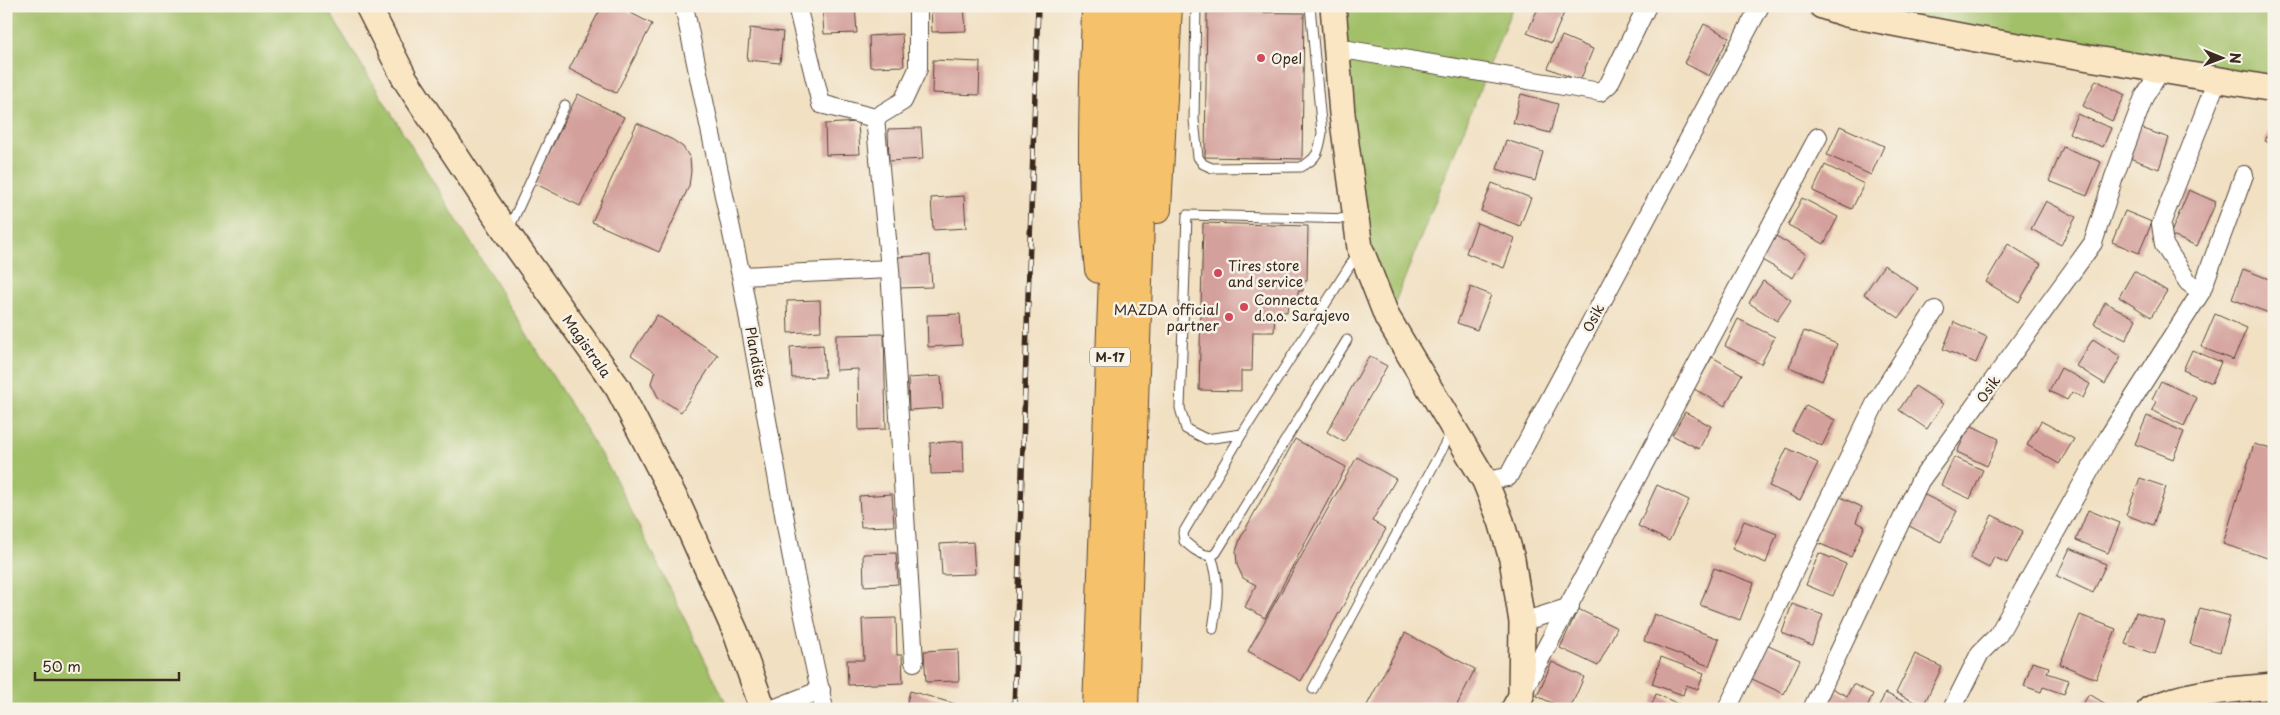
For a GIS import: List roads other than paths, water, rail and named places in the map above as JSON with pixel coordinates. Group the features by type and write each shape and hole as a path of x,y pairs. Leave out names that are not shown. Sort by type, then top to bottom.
{"highway":[{"path":"1096,6 1093,200 1095,234 1122,346"},
{"name":"M-17","path":"1123,6 1124,709"},
{"name":"M-17","path":"1096,709 1147,6"},
{"path":"1122,346 1156,221 1168,6"}],"main road":[{"name":"Magistrala","path":"368,6 405,79 507,234 618,388 680,506 736,633 763,709"},
{"path":"1333,6 1342,114 1360,248 1387,317 1485,481 1501,521 1512,559 1522,622 1517,702"},
{"path":"1822,6 1846,14 1976,39 2274,89"},
{"path":"2150,709 2164,702 2194,694 2274,686"}],"street":[{"name":"Plandište","path":"684,6 741,276 795,575 824,709"},
{"path":"797,6 821,104 875,118 903,101 918,69 918,6"},
{"path":"1338,48 1600,92 1609,84 1647,6"},
{"name":"Osik","path":"1485,481 1508,477 1760,6"},
{"name":"Osik","path":"1812,709 1920,481 2093,243 2114,177 2144,98 2161,70"},
{"path":"2201,292 2188,282 2164,245 2161,224 2217,80"},
{"path":"875,118 890,269 914,662"},
{"path":"1517,702 1570,607 1818,137"},
{"path":"1952,709 1980,653 1998,635 2109,436 2201,292 2244,175"},
{"path":"741,276 890,269"},
{"path":"1727,709 1877,400 1935,310"},
{"path":"1522,622 1570,607"},
{"path":"773,709 821,690"}],"lane":[{"path":"1196,6 1194,120 1198,157 1203,164 1212,168 1222,168 1301,167 1313,161 1319,149 1322,133 1310,6"},
{"path":"507,234 565,105"},
{"path":"1242,434 1206,439 1186,429 1180,408 1187,215 1356,219"},
{"path":"1213,629 1218,585 1217,572 1211,556 1194,549 1184,541 1183,533 1242,434 1360,248"},
{"path":"1211,556 1221,545 1347,340"},
{"path":"1314,689 1453,428"}],"railway":[{"path":"1014,709 1038,6"}],"place":[{"name":"Opel","path":"1261,58"},
{"name":"Tires store and service","path":"1218,273"},
{"name":"Connecta d.o.o. Sarajevo","path":"1244,307"},
{"name":"MAZDA official partner","path":"1229,317"}]}
